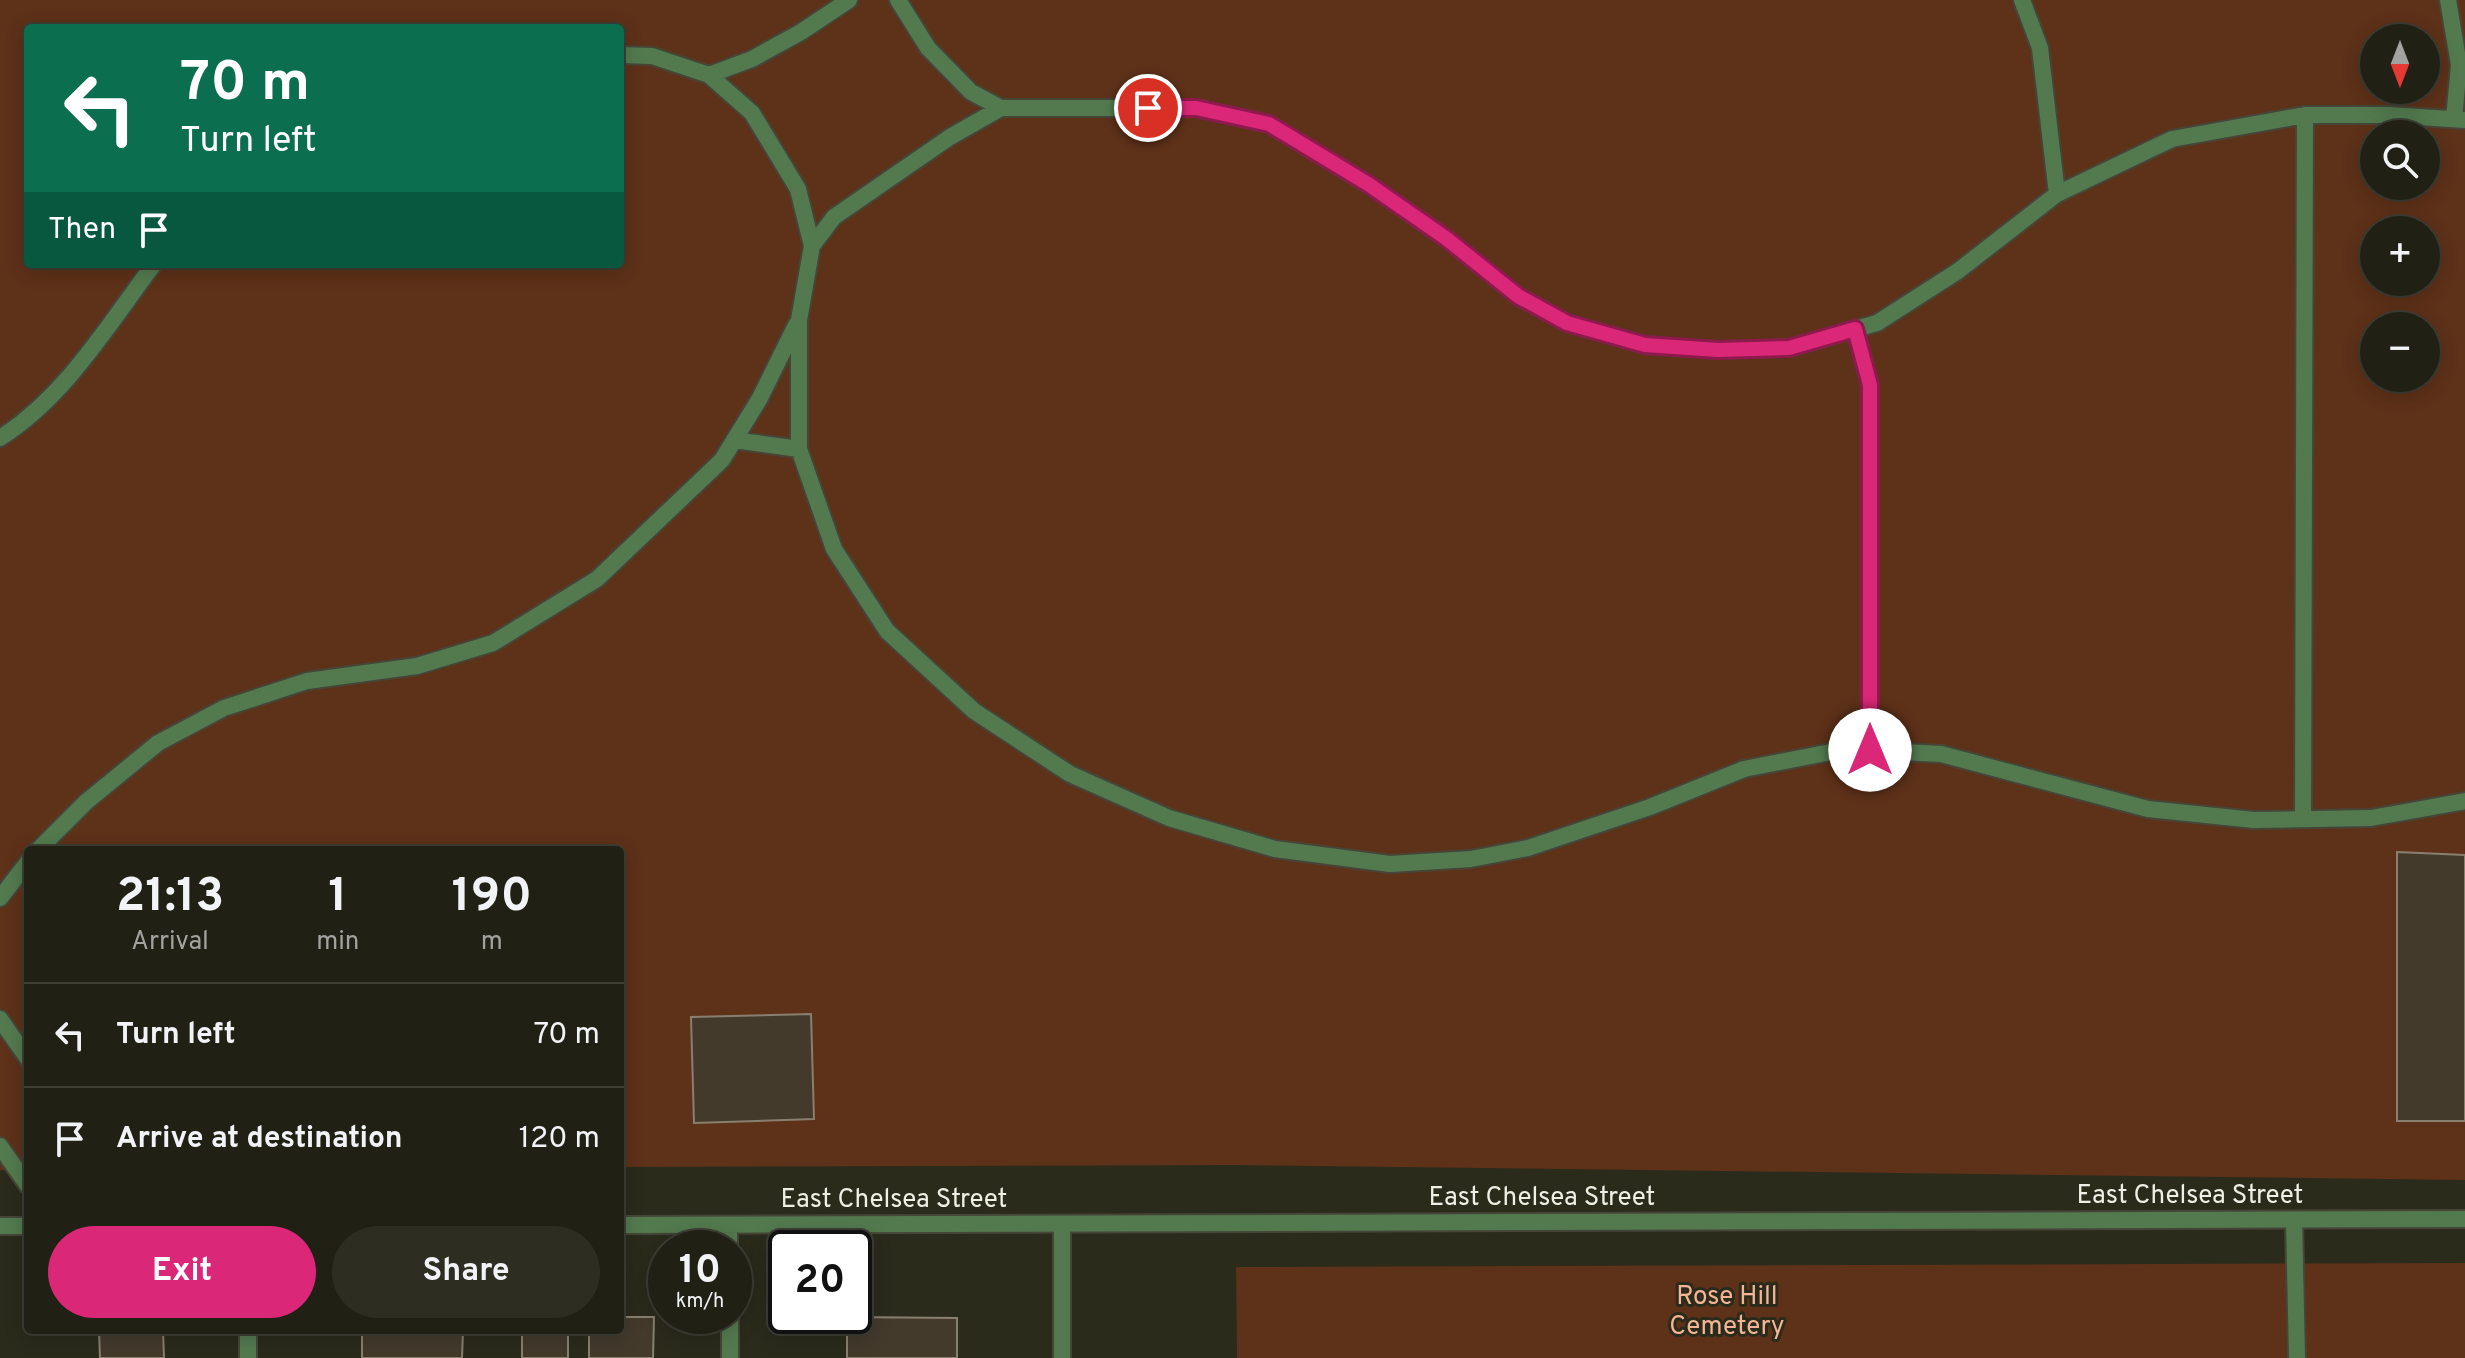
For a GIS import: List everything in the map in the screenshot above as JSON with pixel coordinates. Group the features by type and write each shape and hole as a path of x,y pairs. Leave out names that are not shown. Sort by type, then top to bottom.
{"street":[{"path":"709,75 752,59 849,0"},
{"path":"898,0 928,48 971,92 1001,108 1196,108 1269,124 1368,184 1447,239 1518,296 1567,323 1645,345 1718,350 1789,348 1877,323 1958,271 2057,194 2172,139 2305,115 2389,115 2460,120 2459,65 2448,0"},
{"path":"2022,0 2040,48 2057,194"},
{"path":"624,55 652,56 709,75 752,113 798,189 812,246 799,320 799,449 834,549 887,631 974,711 1070,774 1169,818 1275,849 1390,864 1471,859 1528,848 1636,812 1744,769 1846,749 1941,754 2148,809 2254,820 2371,818 2465,801"},
{"path":"812,246 834,217 950,137 1001,108"},
{"path":"2303,819 2305,115"},
{"path":"0,438 20,425 69,379 151,268"},
{"path":"42,846 86,802 158,743 224,708 307,681 417,666 493,643 597,579 722,460 760,398 799,320"},
{"path":"1855,329 1870,385 1870,750"},
{"path":"734,440 799,449"},
{"path":"0,898 24,867"},
{"path":"0,1019 24,1053"},
{"path":"0,1146 24,1180"},
{"name":"East Chelsea Street","path":"624,1225 2465,1219"},
{"path":"2294,1220 2297,1358"},
{"path":"1062,1224 1062,1358"},
{"path":"729,1225 729,1230"},
{"path":"0,1226 24,1226"},
{"path":"248,1334 248,1358"},
{"path":"730,1334 730,1358"}],"green space":[{"path":"0,0 2465,0 2465,1180 1235,1165 624,1167 624,846 24,846 24,1170 0,1170"},
{"name":"Rose Hill Cemetery","path":"2465,1263 2465,1358 1237,1358 1236,1267"}],"building":[{"path":"2397,852 2465,855 2465,1121 2397,1121"},
{"path":"811,1014 814,1119 694,1123 691,1017"},
{"path":"624,1317 648,1317 648,1334 654,1334 653,1358 589,1358 589,1334 624,1334"},
{"path":"872,1317 957,1318 957,1358 847,1358 847,1334 872,1334"},
{"path":"99,1334 163,1334 164,1358 100,1358"},
{"path":"362,1334 463,1334 462,1358 362,1358"},
{"path":"522,1334 568,1334 568,1358 522,1358"}],"route":[{"path":"1148,108 1196,108 1269,124 1368,184 1447,239 1518,296 1567,323 1645,345 1718,350 1789,348 1855,329 1870,385 1870,750"}]}
